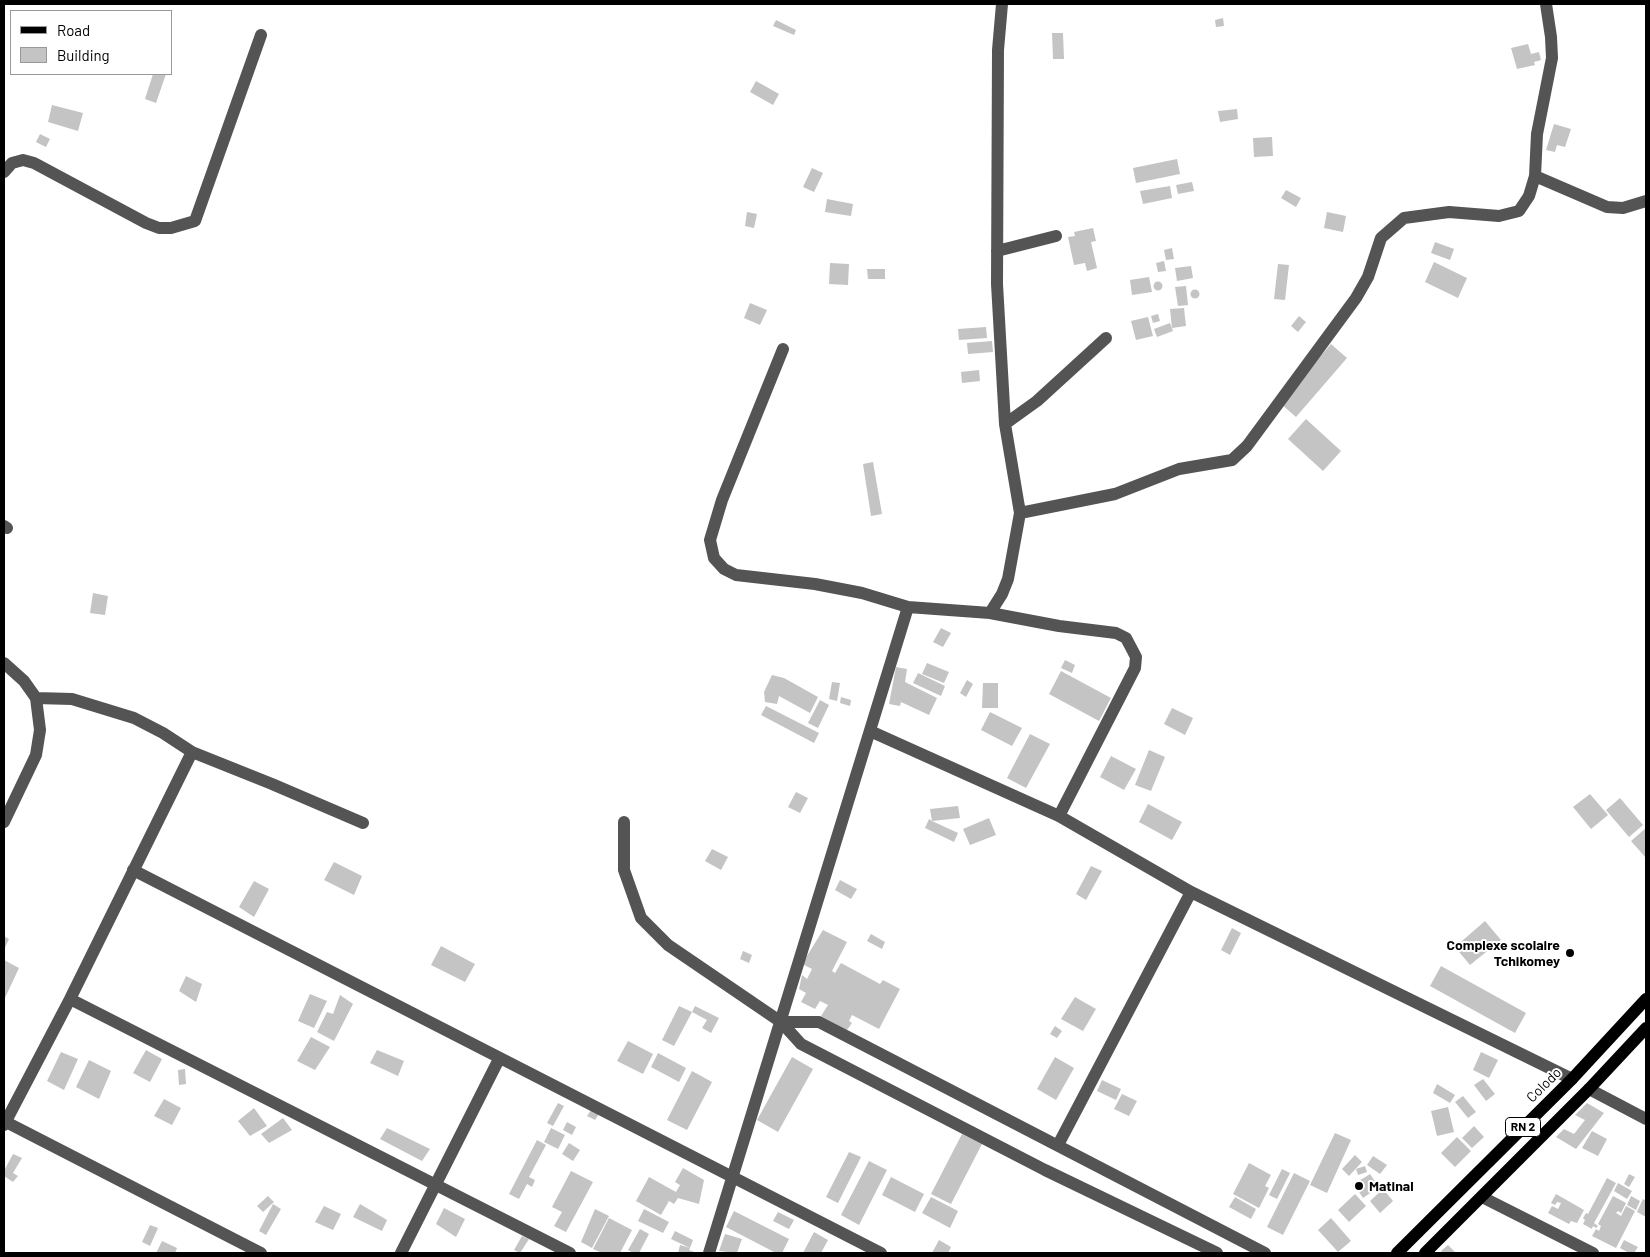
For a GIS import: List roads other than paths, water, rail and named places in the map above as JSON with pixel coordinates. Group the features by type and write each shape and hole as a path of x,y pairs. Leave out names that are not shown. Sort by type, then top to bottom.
{"main road":[{"name":"Colodo","path":"1397,1253 1572,1079 1646,999"},
{"name":"RN 2","path":"1425,1253 1589,1089 1646,1028"}],"street":[{"path":"990,613 1002,594 1008,579 1020,513 1005,424 997,251 998,50 1002,4"},
{"path":"1020,513 1114,494 1179,469 1232,460 1247,446 1356,298 1368,277 1381,238 1404,218 1449,212 1499,216 1519,211 1529,196 1535,176 1537,134 1552,58 1546,4"},
{"path":"4,172 12,163 23,160 34,163 146,223 159,228 195,221 261,35"},
{"path":"1535,176 1608,206 1623,208 1646,202"},
{"path":"997,251 1056,236"},
{"path":"1005,424 1037,401 1106,338"},
{"path":"783,349 722,500 710,540 714,558 724,569 736,575 815,584 862,593 908,607 990,613 1059,626 1116,633 1126,638 1136,657 1135,668 1123,695 1059,816"},
{"path":"709,1253 908,607"},
{"path":"4,663 24,682 36,698 40,730 36,755 4,822"},
{"path":"36,698 72,699 107,708 164,733 192,752 272,784 363,824"},
{"path":"870,732 1059,816 1191,892 1572,1079"},
{"path":"192,752 70,999 4,1123 261,1253"},
{"path":"624,822 624,870 641,918 668,945 781,1022 801,1044 1045,1170 1217,1253"},
{"path":"133,870 881,1253"},
{"path":"1058,1145 1191,892"},
{"path":"70,999 570,1253"},
{"path":"781,1022 818,1022 1265,1253"},
{"path":"401,1253 499,1059"},
{"path":"1589,1089 1646,1119"},
{"path":"1482,1197 1593,1253"}],"place":[{"name":"Complexe scolaire Tchikomey","path":"1570,953"},
{"name":"Matinal","path":"1359,1186"}]}
